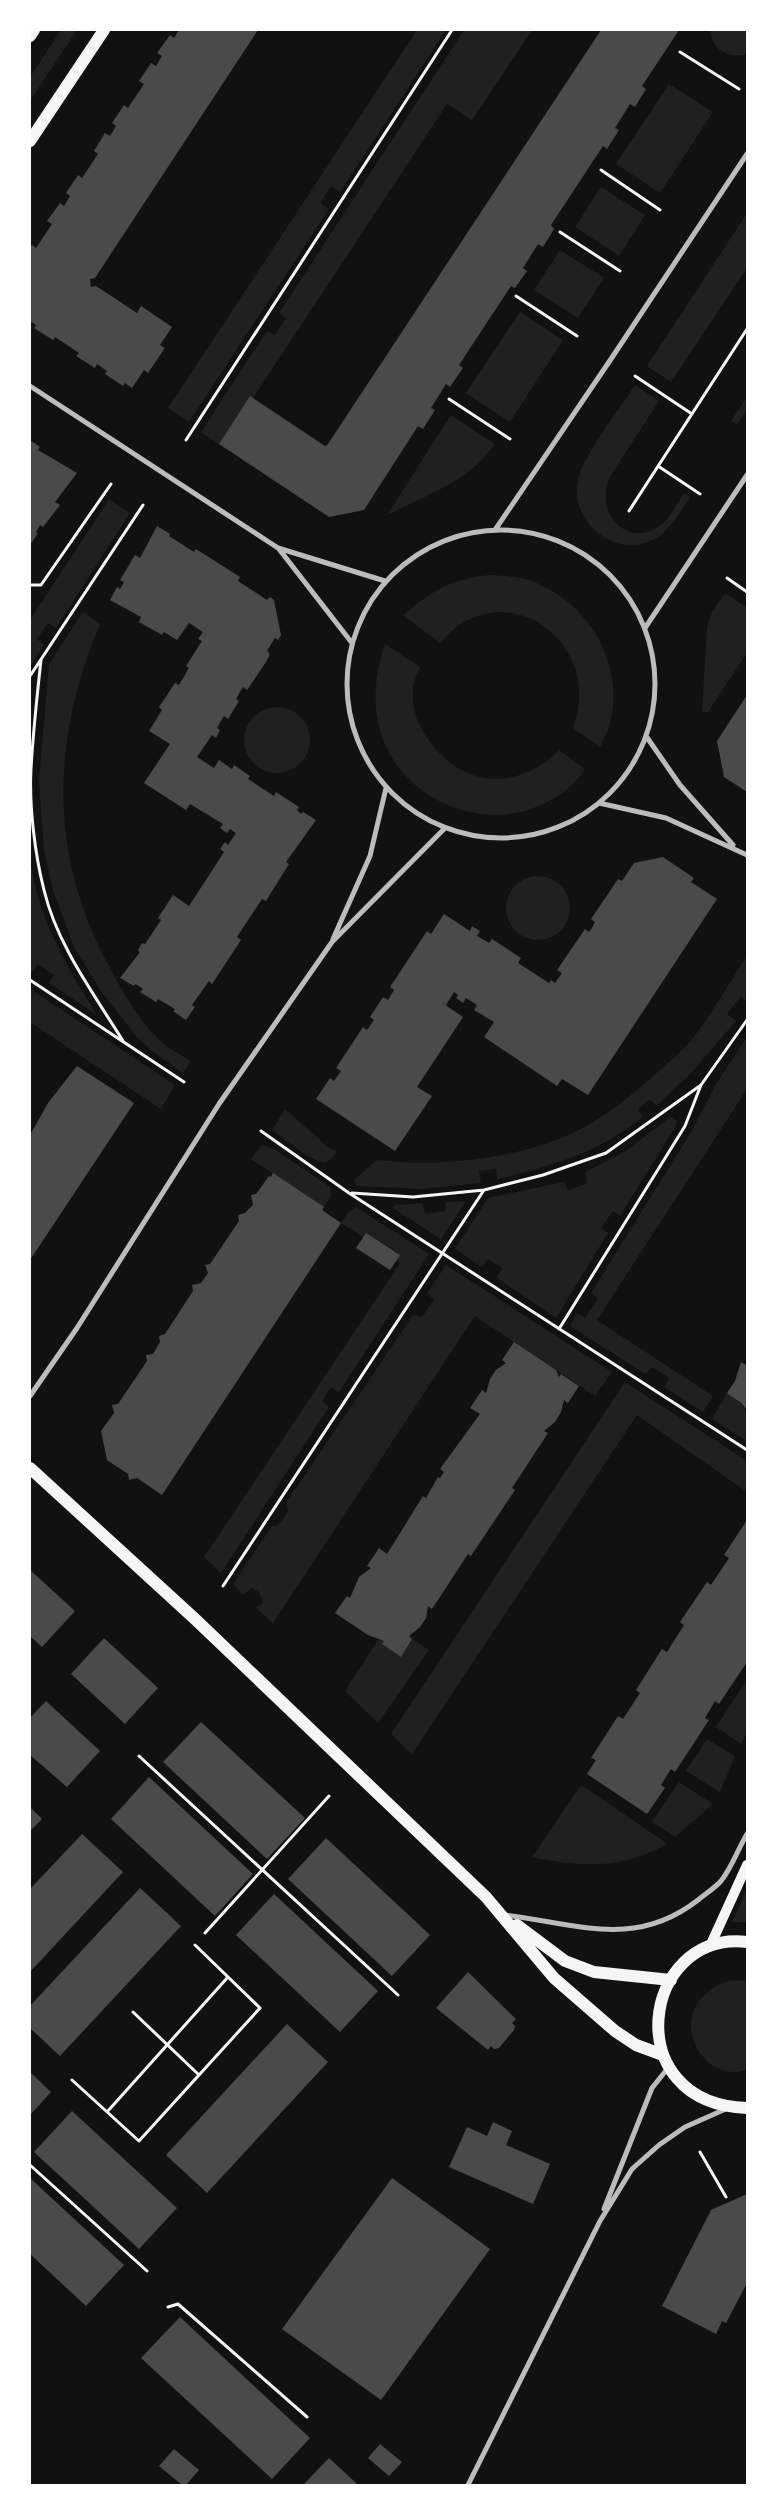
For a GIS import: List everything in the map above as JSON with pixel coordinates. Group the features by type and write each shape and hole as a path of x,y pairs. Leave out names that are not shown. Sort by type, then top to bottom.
{"main road":[{"path":"30,36 34,30"},
{"path":"30,141 104,30"},
{"path":"30,1468 188,1613 503,1914 565,1961 594,1972 670,1980"},
{"path":"711,1944 747,1865"},
{"path":"503,1914 554,1978 615,2031 636,2045 662,2055"},
{"path":"747,1942 734,1940 711,1944 682,1966 670,1980 658,2007 657,2023 662,2055 668,2068 680,2083 698,2097 728,2107 747,2108"}],"street":[{"path":"494,530 617,351 747,154"},
{"path":"30,386 278,548 385,581"},
{"path":"645,628 747,475"},
{"path":"494,530 526,531 557,540 586,555 610,575 626,593 645,628 652,654 655,680 653,707 646,736 622,779 599,802 572,821 541,833 509,838 476,836 445,828 416,814 386,788 364,757 350,720 346,682 352,643 365,609 385,581 408,561 434,545 463,534 494,530"},
{"path":"278,548 352,643"},
{"path":"646,736 680,785 735,847"},
{"path":"332,942 370,856 386,788"},
{"path":"599,802 666,818 735,847 747,854"},
{"path":"30,1396 77,1328 219,1104 332,942 445,828"},
{"path":"503,1914 548,1920 564,1926 584,1929 642,1928 660,1923 679,1915 721,1881 747,1834"},
{"path":"600,2221 652,2088 668,2068"},
{"path":"468,2485 600,2221 632,2169 659,2145 686,2127 728,2107"}],"path":[{"path":"186,440 452,30"},
{"path":"680,52 739,89"},
{"path":"601,170 660,210"},
{"path":"560,232 620,271"},
{"path":"516,296 577,336"},
{"path":"629,511 747,329"},
{"path":"635,376 692,414"},
{"path":"449,398 510,439"},
{"path":"658,466 700,494"},
{"path":"30,585 41,585 111,484"},
{"path":"30,676 143,506"},
{"path":"727,578 747,592"},
{"path":"41,660 30,771 34,825 44,891 59,931 81,974 123,1041"},
{"path":"30,980 184,1082"},
{"path":"559,1329 685,1126 701,1085 747,1020"},
{"path":"349,1193 413,1197 484,1190 543,1175 606,1153 701,1085"},
{"path":"261,1131 349,1193 747,1450"},
{"path":"223,1586 484,1190"},
{"path":"139,1756 398,1995"},
{"path":"205,1933 329,1796"},
{"path":"72,2080 139,2141 260,2008 195,1945"},
{"path":"107,2112 228,1977"},
{"path":"133,2012 199,2075"},
{"path":"700,2152 726,2197"},
{"path":"30,2166 147,2271"},
{"path":"168,2307 178,2304 307,2417"}],"shaded area":[{"path":"61,30 77,30 30,101 30,77"},
{"path":"417,30 446,30 340,192 331,186 320,203 329,209 189,422 168,408"},
{"path":"464,30 532,30 472,120 447,104 253,398 250,396 219,444 201,432 267,331 275,335 286,318 279,313"},
{"path":"710,30 747,30 747,54 733,55 722,51 714,43"},
{"path":"669,84 713,112 660,193 616,164"},
{"path":"601,187 645,215 619,256 575,227"},
{"path":"747,213 747,268 671,382 647,366"},
{"path":"560,250 604,278 578,318 534,290"},
{"path":"520,312 563,340 510,422 466,393"},
{"path":"635,385 659,401 609,478 606,505 611,516 618,525 627,531 638,533 649,531 665,522 684,493 690,497 664,532 653,540 638,545 610,540 598,532 587,522 580,509 577,495 581,470 594,446"},
{"path":"747,397 747,410 737,424 731,421"},
{"path":"451,415 495,444 485,457 460,478 387,515"},
{"path":"109,499 130,513 56,628 48,623 37,639 44,645 30,666 30,620"},
{"path":"491,575 522,578 539,584 561,596 579,612 594,632 605,653 612,676 613,700 610,724 600,747 573,728 579,697 575,668 562,644 542,626 518,615 492,613 465,622 440,643 403,615 433,592 443,587 464,579"},
{"path":"725,593 747,608 747,653 708,712 702,712 707,627 712,612"},
{"path":"83,612 100,624 84,668 72,711 65,754 63,798 67,840 75,883 90,926 127,999 141,1019 165,1045 191,1061 183,1073 152,1051 135,1035 101,991 74,947 53,890 44,851 39,781 49,664"},
{"path":"385,644 420,667 413,686 413,702 416,715 428,739 441,755 457,767 473,775 490,779 508,778 526,773 543,764 559,750 585,769 575,783 555,798 531,809 510,814 488,815 467,811 446,804 427,794 410,780 396,763 385,744 381,732 376,707 376,681"},
{"path":"277,707 290,710 300,717 307,727 310,740 307,753 300,763 290,770 277,773 264,770 254,763 247,753 244,740 247,727 254,717 264,710"},
{"path":"30,859 39,901 55,941 64,960 97,1015 49,983 54,975 38,964 32,972 30,970"},
{"path":"532,876 544,876 561,885 568,896 570,908 568,920 561,931 544,940 532,940 520,935 511,926 506,914 506,902 511,890 520,881"},
{"path":"747,956 747,1001 741,996 727,1014 736,1021 691,1073 656,1106 650,1099 638,1110 643,1117 609,1140 574,1157 497,1179 496,1169 479,1171 481,1183 422,1189 357,1186 354,1180 377,1160 426,1163 451,1162 500,1155 548,1143 571,1134 595,1121 629,1097 686,1047"},
{"path":"30,989 175,1085 161,1109 30,1022"},
{"path":"747,1037 747,1089 597,1320 713,1396 703,1412 664,1387 669,1378 652,1367 645,1374 570,1326 577,1313 585,1318 598,1298 591,1293 690,1134 716,1084"},
{"path":"285,1109 328,1147 337,1152 329,1161 313,1159 272,1130"},
{"path":"670,1117 677,1121 676,1126 620,1216 613,1211 601,1228 608,1233 556,1318 497,1278 502,1268 488,1259 482,1267 455,1249 488,1198 564,1182 568,1191 587,1183 585,1172 626,1151"},
{"path":"262,1145 274,1149 330,1187 331,1195 324,1207 251,1159"},
{"path":"466,1201 441,1239 393,1208 396,1205 422,1203 425,1214 445,1211 446,1202"},
{"path":"356,1207 429,1254 339,1392 331,1387 322,1401 329,1407 221,1573 204,1557 400,1263 396,1260 400,1254 366,1233 363,1237 341,1223 348,1212"},
{"path":"446,1265 612,1372 595,1396 475,1316 273,1623 256,1608 263,1602 259,1592 251,1588 243,1595 233,1584 272,1526 278,1526 288,1511 286,1503 413,1315 422,1317 434,1300 427,1293"},
{"path":"625,1382 747,1461 747,1492 637,1415 412,1754 391,1734"},
{"path":"727,1393 744,1408 747,1418 747,1441 712,1419"},
{"path":"412,1639 429,1650 378,1723 345,1691 378,1640 384,1641 383,1645 401,1657"},
{"path":"747,1680 747,1733 741,1744 716,1727"},
{"path":"707,1739 735,1756 720,1792 686,1771"},
{"path":"679,1782 713,1804 675,1837 652,1822"},
{"path":"581,1785 668,1844 646,1854 620,1862 570,1863 532,1857"},
{"path":"747,1889 747,1922 732,1922"},
{"path":"730,1980 747,1981 747,2070 730,2072 714,2066 702,2055 694,2040 691,2024 696,2007 708,1992"}],"building":[{"path":"179,30 258,30 95,278 90,279 91,287 96,286 137,313 141,306 172,327 160,345 165,348 148,373 144,370 132,388 125,383 123,386 105,374 107,371 97,364 95,368 76,356 79,353 55,337 53,340 34,328 36,325 30,321 30,248 32,245 36,248 52,224 47,221 60,203 64,206 70,196 66,193 78,175 82,178 98,154 94,151 105,133 110,136 116,126 112,123 124,105 128,108 144,84 139,81 151,63 156,66 162,56 157,53 170,35 174,38"},
{"path":"601,30 679,30 642,86 646,89 635,107 630,104 615,128 619,130 607,149 603,146 551,225 554,229 543,247 538,244 523,268 527,271 515,288 511,286 459,365 463,368 450,387 446,384 431,408 435,410 423,429 418,426 364,510 329,517 219,444 250,396 325,446 328,444"},
{"path":"30,440 40,447 38,450 77,473 55,502 60,505 43,527 40,525 36,532 38,533 30,545"},
{"path":"157,526 194,552 196,549 240,577 238,581 267,600 270,597 274,600 281,635 278,640 275,638 267,651 270,654 266,662 247,690 243,687 236,699 239,701 228,719 224,716 217,728 220,730 216,738 212,735 197,757 214,768 219,760 232,769 234,765 250,776 248,779 274,796 276,792 299,807 297,810 301,814 303,812 316,820 286,862 289,864 266,901 262,899 237,937 241,940 212,984 209,981 192,1005 195,1007 186,1020 173,1011 175,1009 158,999 156,1002 140,992 143,989 139,986 135,984 134,986 120,978 140,952 138,950 142,943 145,944 161,920 158,918 173,895 189,906 224,852 220,849 225,842 228,845 236,833 230,829 227,833 220,828 223,824 190,804 186,810 144,783 170,744 149,731 162,710 159,707 175,683 179,685 189,668 186,666 202,641 198,639 203,632 189,623 177,640 164,632 162,635 139,622 141,617 110,600 117,587 120,589 124,582 120,580 135,555 140,558"},
{"path":"747,695 747,792 724,777 717,741"},
{"path":"663,857 694,878 691,882 717,899 588,1095 562,1079 557,1086 484,1037 494,1022 474,1010 477,1005 466,998 463,1003 456,998 458,995 454,992 446,1005 441,1002 463,1017 417,1087 432,1096 395,1151 316,1099 330,1078 334,1081 341,1071 336,1068 363,1027 367,1030 374,1020 370,1017 383,997 388,1000 394,990 390,987 427,931 431,934 444,914 470,931 472,926 480,931 477,936 489,943 492,939 521,958 518,963 549,983 551,980 555,983 562,973 557,970 585,929 589,932 592,928 595,922 591,919 618,879 622,881 634,863"},
{"path":"77,1066 134,1103 30,1260 30,1135 48,1103"},
{"path":"273,1173 324,1207 322,1210 341,1223 162,1495 137,1478 129,1480 128,1474 107,1460 101,1431 114,1413 112,1405 118,1404 147,1361 146,1355 153,1354 160,1342 159,1336 165,1334 193,1291 192,1285 201,1283 208,1273 205,1265 210,1264 239,1221 238,1215 245,1213 253,1205 251,1195 256,1194"},
{"path":"366,1233 400,1255 390,1270 356,1248"},
{"path":"514,1342 556,1370 559,1377 561,1374 579,1386 568,1403 564,1400 561,1412 555,1422 544,1431 548,1433 512,1488 515,1490 471,1556 468,1554 432,1609 428,1606 426,1618 420,1627 409,1636 412,1639 401,1657 382,1644 384,1641 368,1635 335,1613 347,1596 350,1598 359,1577 371,1568 367,1566 379,1548 387,1554 423,1496 426,1498 438,1477 440,1478 444,1472 440,1469 480,1414 470,1408 482,1390 486,1393 490,1379 496,1370 506,1363 502,1360"},
{"path":"741,1362 746,1365 747,1363 747,1410 727,1393 735,1381"},
{"path":"747,1520 747,1662 719,1704 715,1701 705,1718 709,1720 675,1772 671,1769 661,1785 665,1788 647,1814 587,1774 596,1760 591,1758 618,1716 623,1719 640,1693 636,1690 662,1649 667,1652 684,1625 680,1622 707,1582 711,1585 729,1558 724,1555"},
{"path":"30,1570 75,1611 42,1647 30,1636"},
{"path":"104,1638 158,1688 125,1724 71,1674"},
{"path":"46,1701 100,1751 67,1787 30,1755 30,1718"},
{"path":"201,1722 305,1818 267,1859 163,1762"},
{"path":"149,1777 253,1874 215,1916 111,1819"},
{"path":"30,1807 42,1819 30,1831"},
{"path":"82,1834 123,1872 30,1972 30,1889"},
{"path":"326,1838 430,1935 392,1976 288,1879"},
{"path":"140,1888 181,1926 60,2056 30,2028 30,2006"},
{"path":"274,1894 378,1991 340,2032 236,1935"},
{"path":"468,1972 516,2019 512,2023 515,2026 514,2030 499,2048 494,2049 491,2046 488,2050 436,2008"},
{"path":"287,2024 328,2062 207,2193 166,2155"},
{"path":"30,2072 51,2092 30,2115"},
{"path":"72,2111 177,2208 139,2249 34,2152"},
{"path":"493,2122 512,2131 506,2145 550,2164 533,2204 449,2167 467,2127 487,2136"},
{"path":"30,2178 124,2265 86,2306 30,2254"},
{"path":"392,2178 490,2249 381,2400 282,2329"},
{"path":"747,2194 747,2283 726,2323 722,2321 716,2334 662,2306 711,2210"},
{"path":"180,2317 310,2438 272,2479 141,2358"},
{"path":"380,2444 402,2462 389,2476 368,2458"},
{"path":"174,2449 199,2470 186,2485 182,2485 159,2466"},
{"path":"329,2458 354,2481 358,2485 303,2485"}]}
